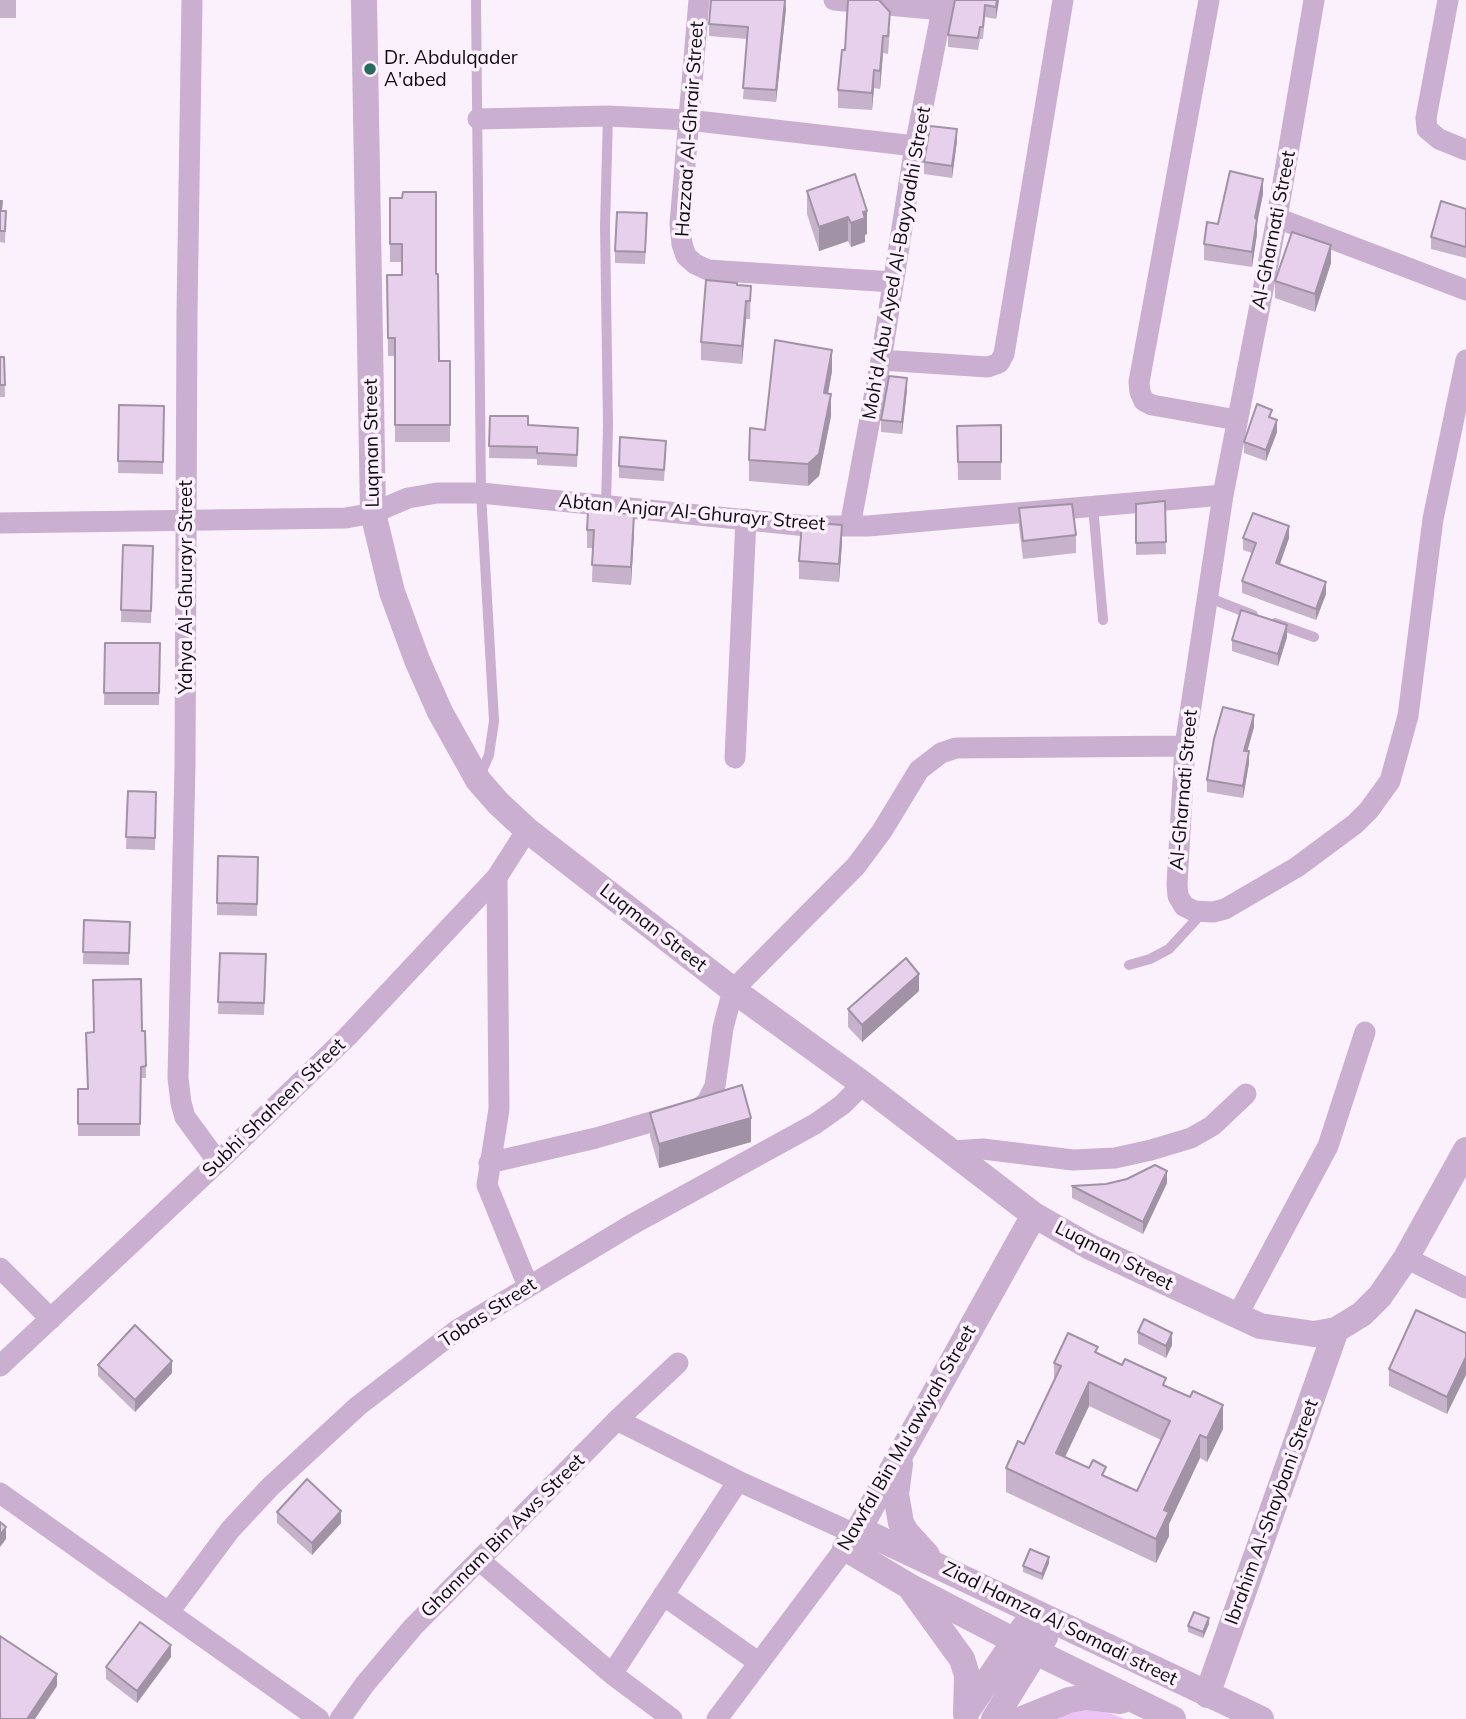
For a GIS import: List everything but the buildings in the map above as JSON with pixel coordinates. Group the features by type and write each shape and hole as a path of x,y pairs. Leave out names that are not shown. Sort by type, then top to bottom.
{"street":[{"name":"Yahya Al-Ghurayr Street","path":"192,0 187,312 185,766 178,1078 185,1116 218,1162"},
{"name":"Luqman Street","path":"364,0 373,513 392,593 440,712 478,780 498,803 527,830 733,990 863,1084 1034,1215 1090,1247 1260,1326 1314,1334 1336,1330 1362,1314 1380,1296 1406,1258 1466,1150"},
{"name":"Hazzaa‘ Al-Ghrair Street","path":"699,0 680,224 681,244 686,256 708,270 893,282"},
{"path":"834,0 943,5"},
{"path":"881,360 988,367 999,363 1004,354 1063,0"},
{"path":"1209,0 1139,382 1144,401 1152,405 1237,420"},
{"name":"Al-Gharnati Street","path":"1203,912 1184,906 1178,897 1185,746 1223,495 1277,218 1314,0"},
{"path":"1448,0 1426,118 1427,130 1439,139 1466,150"},
{"name":"Moh'd Abu Ayed Al-Bayyadhi Street","path":"850,526 881,360 915,146 943,5"},
{"path":"478,120 608,116 688,120 915,146"},
{"path":"1277,218 1466,290"},
{"path":"1203,912 1225,909 1297,867 1355,824 1390,781 1408,716 1433,519 1466,360"},
{"name":"Abtan Anjar Al-Ghurayr Street","path":"0,523 320,520 373,513 408,498 437,493 481,494 807,526 850,526 1223,495"},
{"path":"735,758 746,519"},
{"path":"489,1163 596,1138 699,1108 712,1094 723,1028 733,990 856,866 882,831 919,770 941,753 956,748 1185,746"},
{"name":"Subhi Shaheen Street","path":"0,1366 348,1036 497,877 527,830"},
{"path":"497,877 499,1109 487,1185 528,1286"},
{"path":"1237,1316 1328,1146 1365,1032"},
{"name":"Tobas Street","path":"169,1612 230,1530 270,1487 358,1406 457,1329 643,1219 815,1124 842,1105 863,1084"},
{"path":"953,1152 983,1149 1073,1160 1115,1158 1191,1138 1212,1126 1246,1094"},
{"name":"Nawfal Bin Mu'awiyah Street","path":"717,1719 853,1537 1034,1215"},
{"path":"1406,1258 1466,1288"},
{"path":"0,1268 51,1319"},
{"name":"Ibrahim Al-Shaybani Street","path":"1207,1695 1336,1330"},
{"name":"Ghannam Bin Aws Street","path":"340,1719 365,1684 413,1627 617,1420 678,1363"},
{"path":"617,1420 853,1537"},
{"path":"902,1450 896,1494 901,1523 920,1549 939,1566"},
{"path":"612,1674 738,1481"},
{"path":"0,1493 319,1719"},
{"name":"Ziad Hamza Al Samadi street","path":"853,1537 939,1566 1261,1719"},
{"name":"Ziad Hamza Al Samadi street","path":"853,1537 909,1586 1173,1719"},
{"path":"479,1560 612,1674 672,1719"},
{"path":"909,1586 962,1659 967,1675 964,1716"},
{"path":"663,1595 758,1662"},
{"path":"964,1716 1025,1646 1045,1616"},
{"path":"994,1719 1025,1646"},
{"path":"1022,1719 1054,1705 1086,1697 1145,1706"}],"lane":[{"path":"477,0 481,494 494,721 489,755 478,780"},
{"path":"606,506 608,425 604,226 608,116"},
{"path":"1093,506 1102,620"},
{"path":"1207,597 1314,637"},
{"path":"1129,965 1169,949 1203,912"}],"shaded area":[{"path":"1088,1710 1125,1719 1051,1719 1075,1711"}],"place":[{"name":"Dr. Abdulqader A'abed","path":"370,69"}]}
